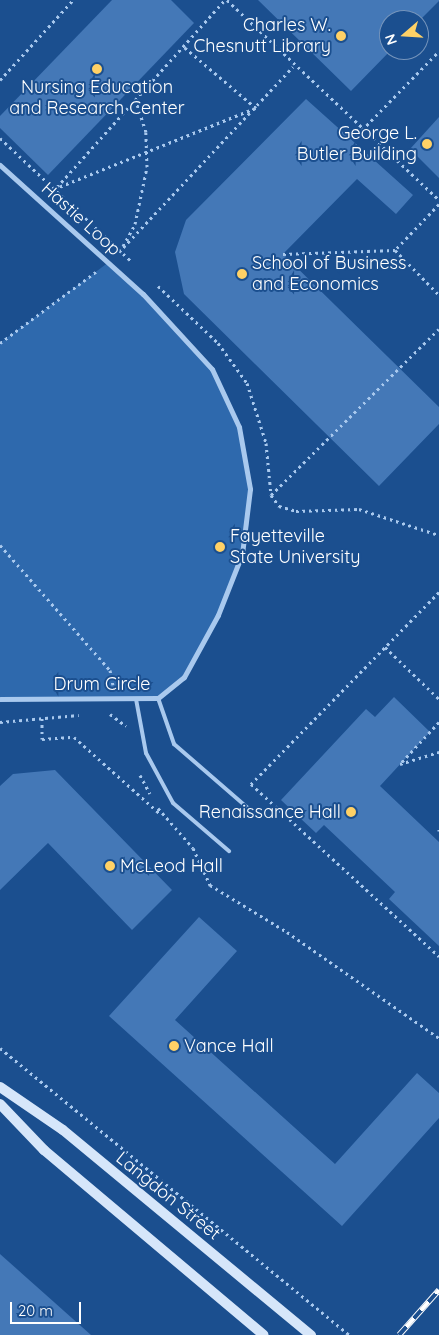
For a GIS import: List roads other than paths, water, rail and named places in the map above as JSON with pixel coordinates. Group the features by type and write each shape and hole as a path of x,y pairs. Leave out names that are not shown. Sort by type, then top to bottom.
{"street":[{"name":"Hastie Loop","path":"0,165 143,294"},
{"name":"Drum Circle","path":"0,699 115,695 136,699 158,698 184,677 218,615 242,554 250,489 245,451 228,397 212,368 143,294"},
{"name":"Langdon Street","path":"0,1087 63,1130 311,1335"},
{"path":"0,1104 44,1150 264,1335"}],"lane":[{"path":"158,698 174,744 257,816"},
{"path":"136,699 146,753 173,803 229,851"}],"railway":[{"path":"399,1335 439,1290"}],"place":[{"name":"Charles W. Chesnutt Library","path":"341,36"},
{"name":"Nursing Education and Research Center","path":"97,69"},
{"name":"George L. Butler Building","path":"427,144"},
{"name":"School of Business and Economics","path":"242,274"},
{"name":"Fayetteville State University","path":"220,547"},
{"name":"Renaissance Hall","path":"351,812"},
{"name":"McLeod Hall","path":"110,866"},
{"name":"Vance Hall","path":"174,1046"}]}
